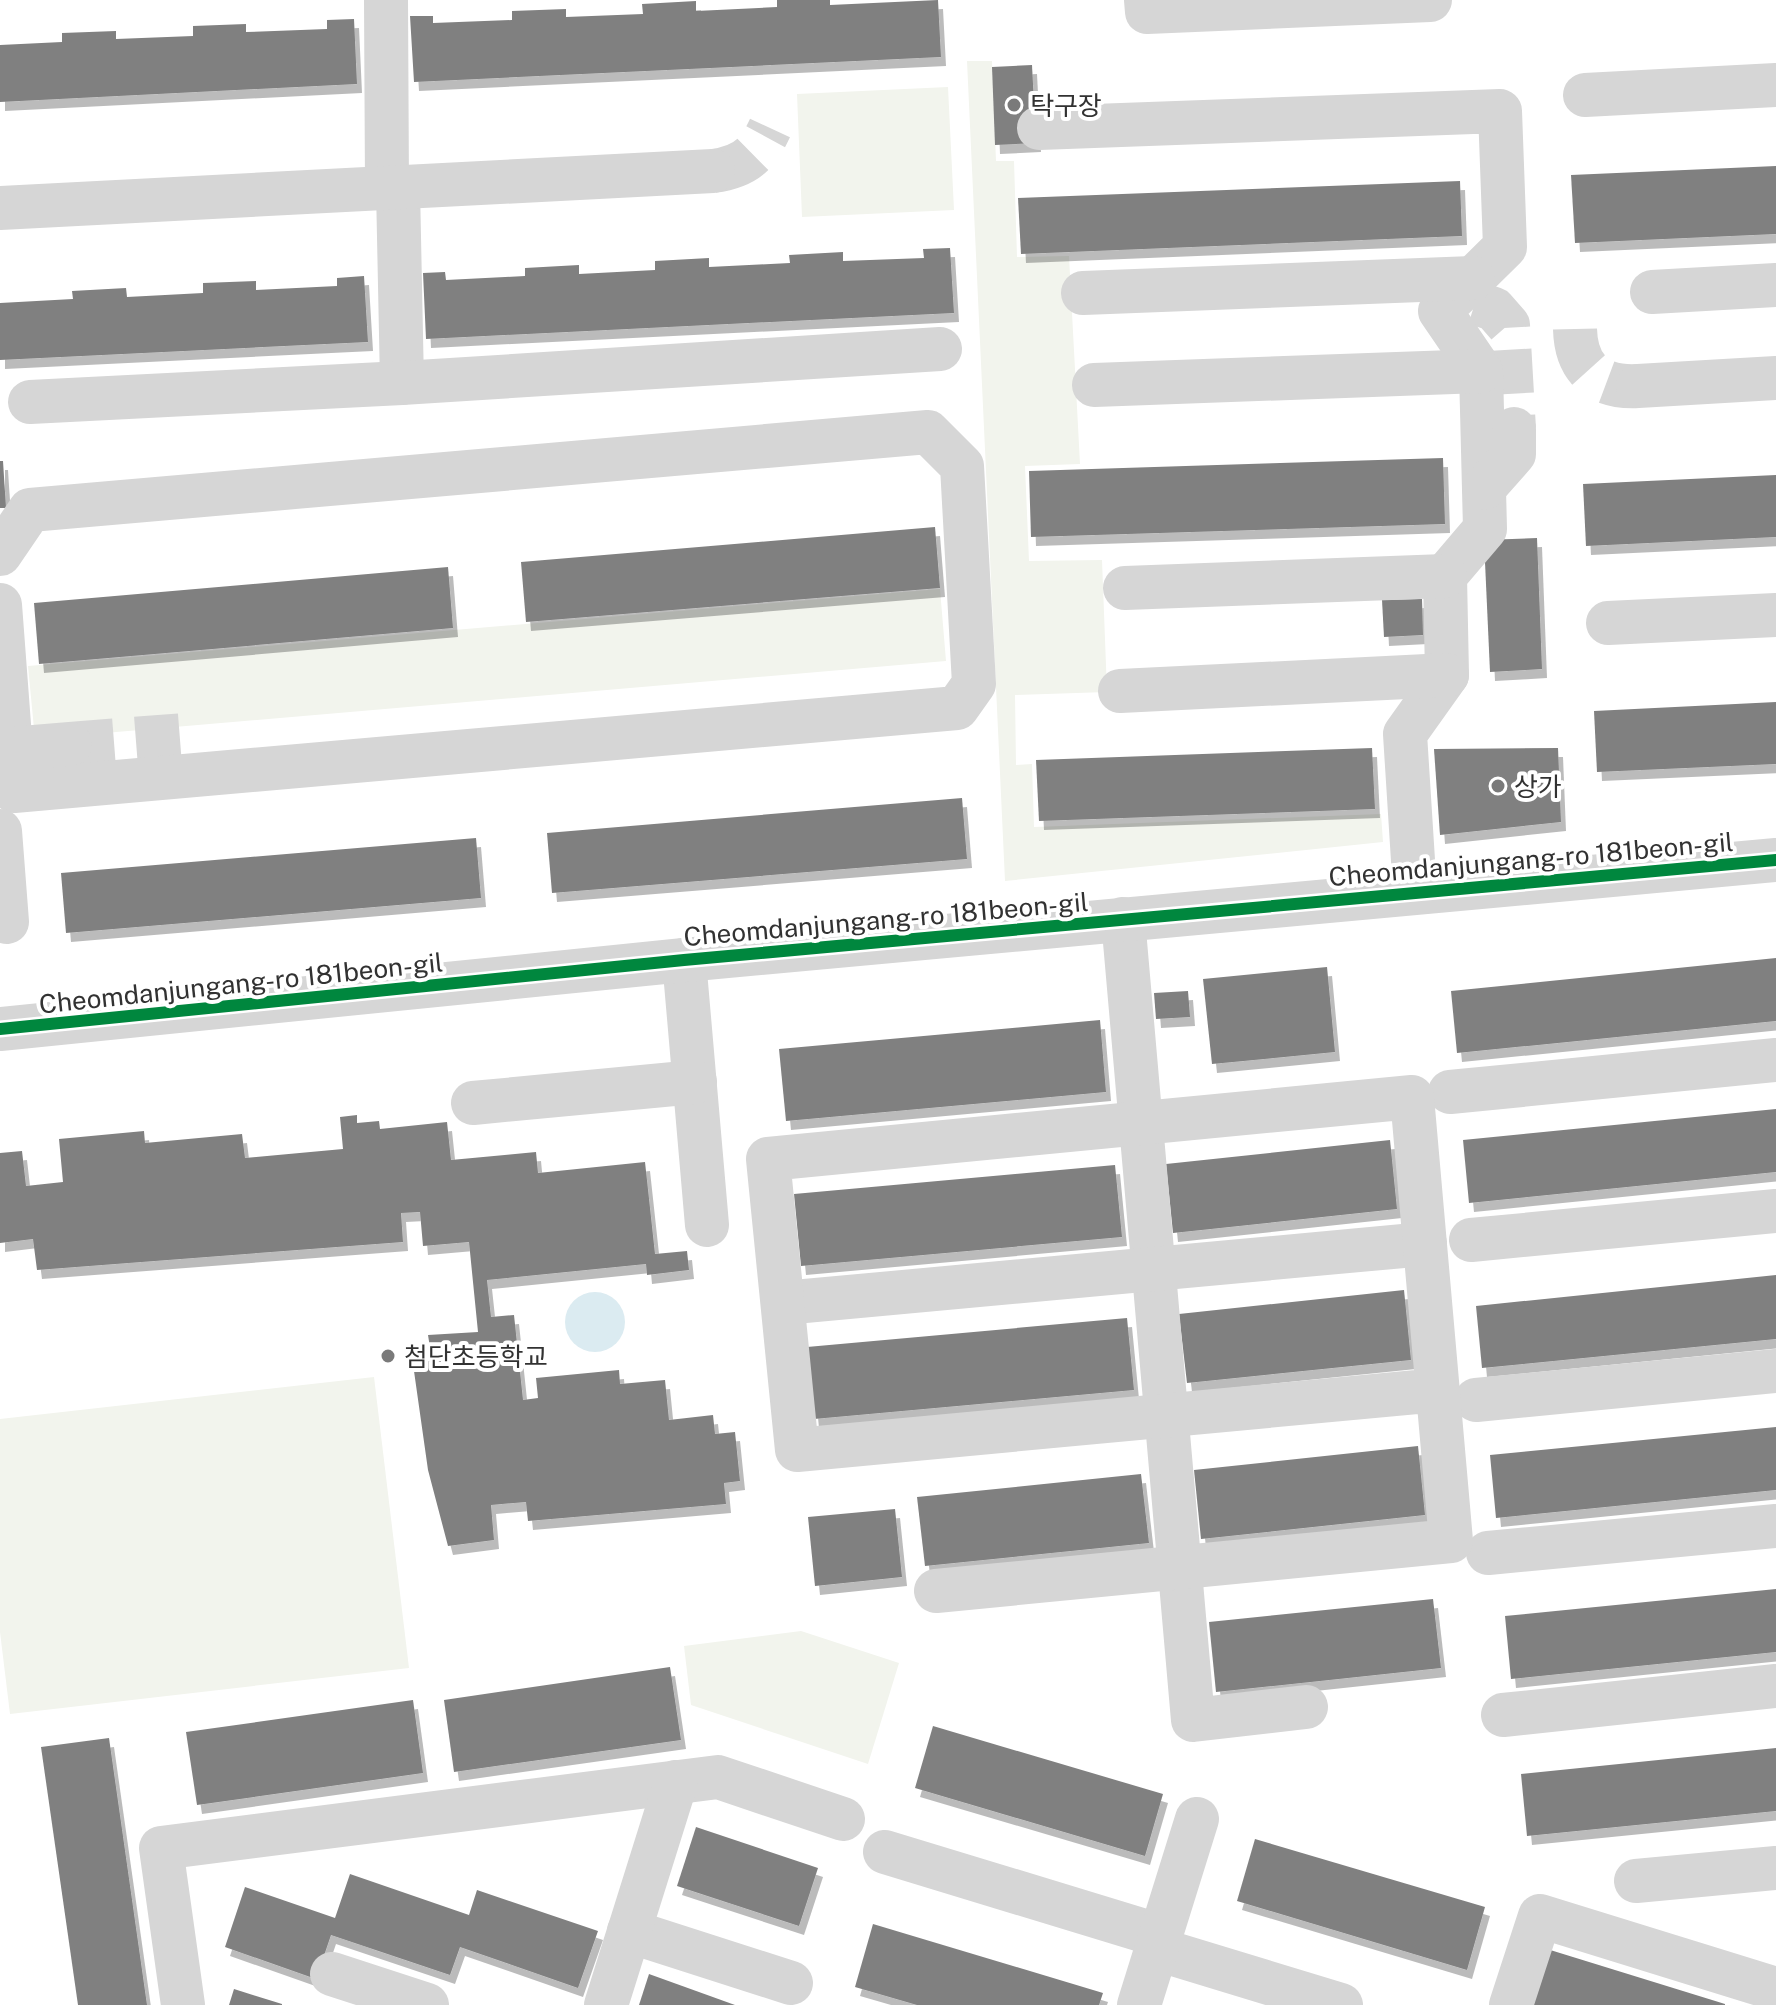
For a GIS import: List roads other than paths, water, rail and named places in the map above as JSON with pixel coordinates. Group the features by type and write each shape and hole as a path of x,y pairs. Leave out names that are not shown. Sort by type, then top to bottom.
{"street":[{"path":"386,0 402,383"},
{"path":"1146,0 1147,12 1430,0"},
{"path":"1585,95 1776,85"},
{"path":"1039,128 1500,111 1505,247 1440,311 1481,371 1485,529 1445,576 1447,675 1405,734 1415,892"},
{"path":"0,208 713,171"},
{"path":"1083,293 1473,278"},
{"path":"1652,292 1776,285"},
{"path":"30,402 402,383 940,349"},
{"path":"1094,385 1481,371"},
{"path":"1638,386 1776,378"},
{"path":"1484,488 1514,454 1514,429"},
{"path":"0,554 30,510 928,432 962,466 974,684 957,708 14,791 8,771 0,605"},
{"path":"1125,588 1445,576"},
{"path":"1608,623 1776,615"},
{"path":"1120,691 1447,675"},
{"path":"8,771 70,744"},
{"path":"0,831 7,922"},
{"name":"Cheomdanjungang-ro 181beon-gil","path":"0,1029 684,960 1776,860"},
{"path":"1123,919 1193,1720 1306,1707"},
{"path":"684,960 707,1225"},
{"path":"1450,1092 1776,1060"},
{"path":"473,1103 695,1082"},
{"path":"936,1591 1451,1541 1457,1395 1425,1244 1412,1097 768,1159 797,1450 1167,1416 1457,1395 1776,1371"},
{"path":"1471,1240 1776,1211"},
{"path":"783,1303 1425,1244"},
{"path":"1488,1553 1776,1526"},
{"path":"1503,1715 1776,1686"},
{"path":"183,2005 161,1848 718,1777 843,1819"},
{"path":"606,2005 676,1782"},
{"path":"1139,2005 1197,1819"},
{"path":"885,1852 1341,2005"},
{"path":"1636,1881 1776,1868"},
{"path":"1511,2005 1540,1916 1776,1989"},
{"path":"629,1931 791,1983"},
{"path":"332,1974 427,2005"}],"tunnel":[{"path":"713,171 733,167 748,158 760,146 770,128"},
{"path":"1475,303 1494,309 1508,325 1514,429"},
{"path":"1575,329 1580,355 1592,373 1611,384 1638,386"},
{"path":"70,744 184,735"}],"place":[{"name":"탁구장","path":"1014,105"},
{"name":"상가","path":"1498,786"},
{"name":"첨단초등학교","path":"388,1356"}]}
